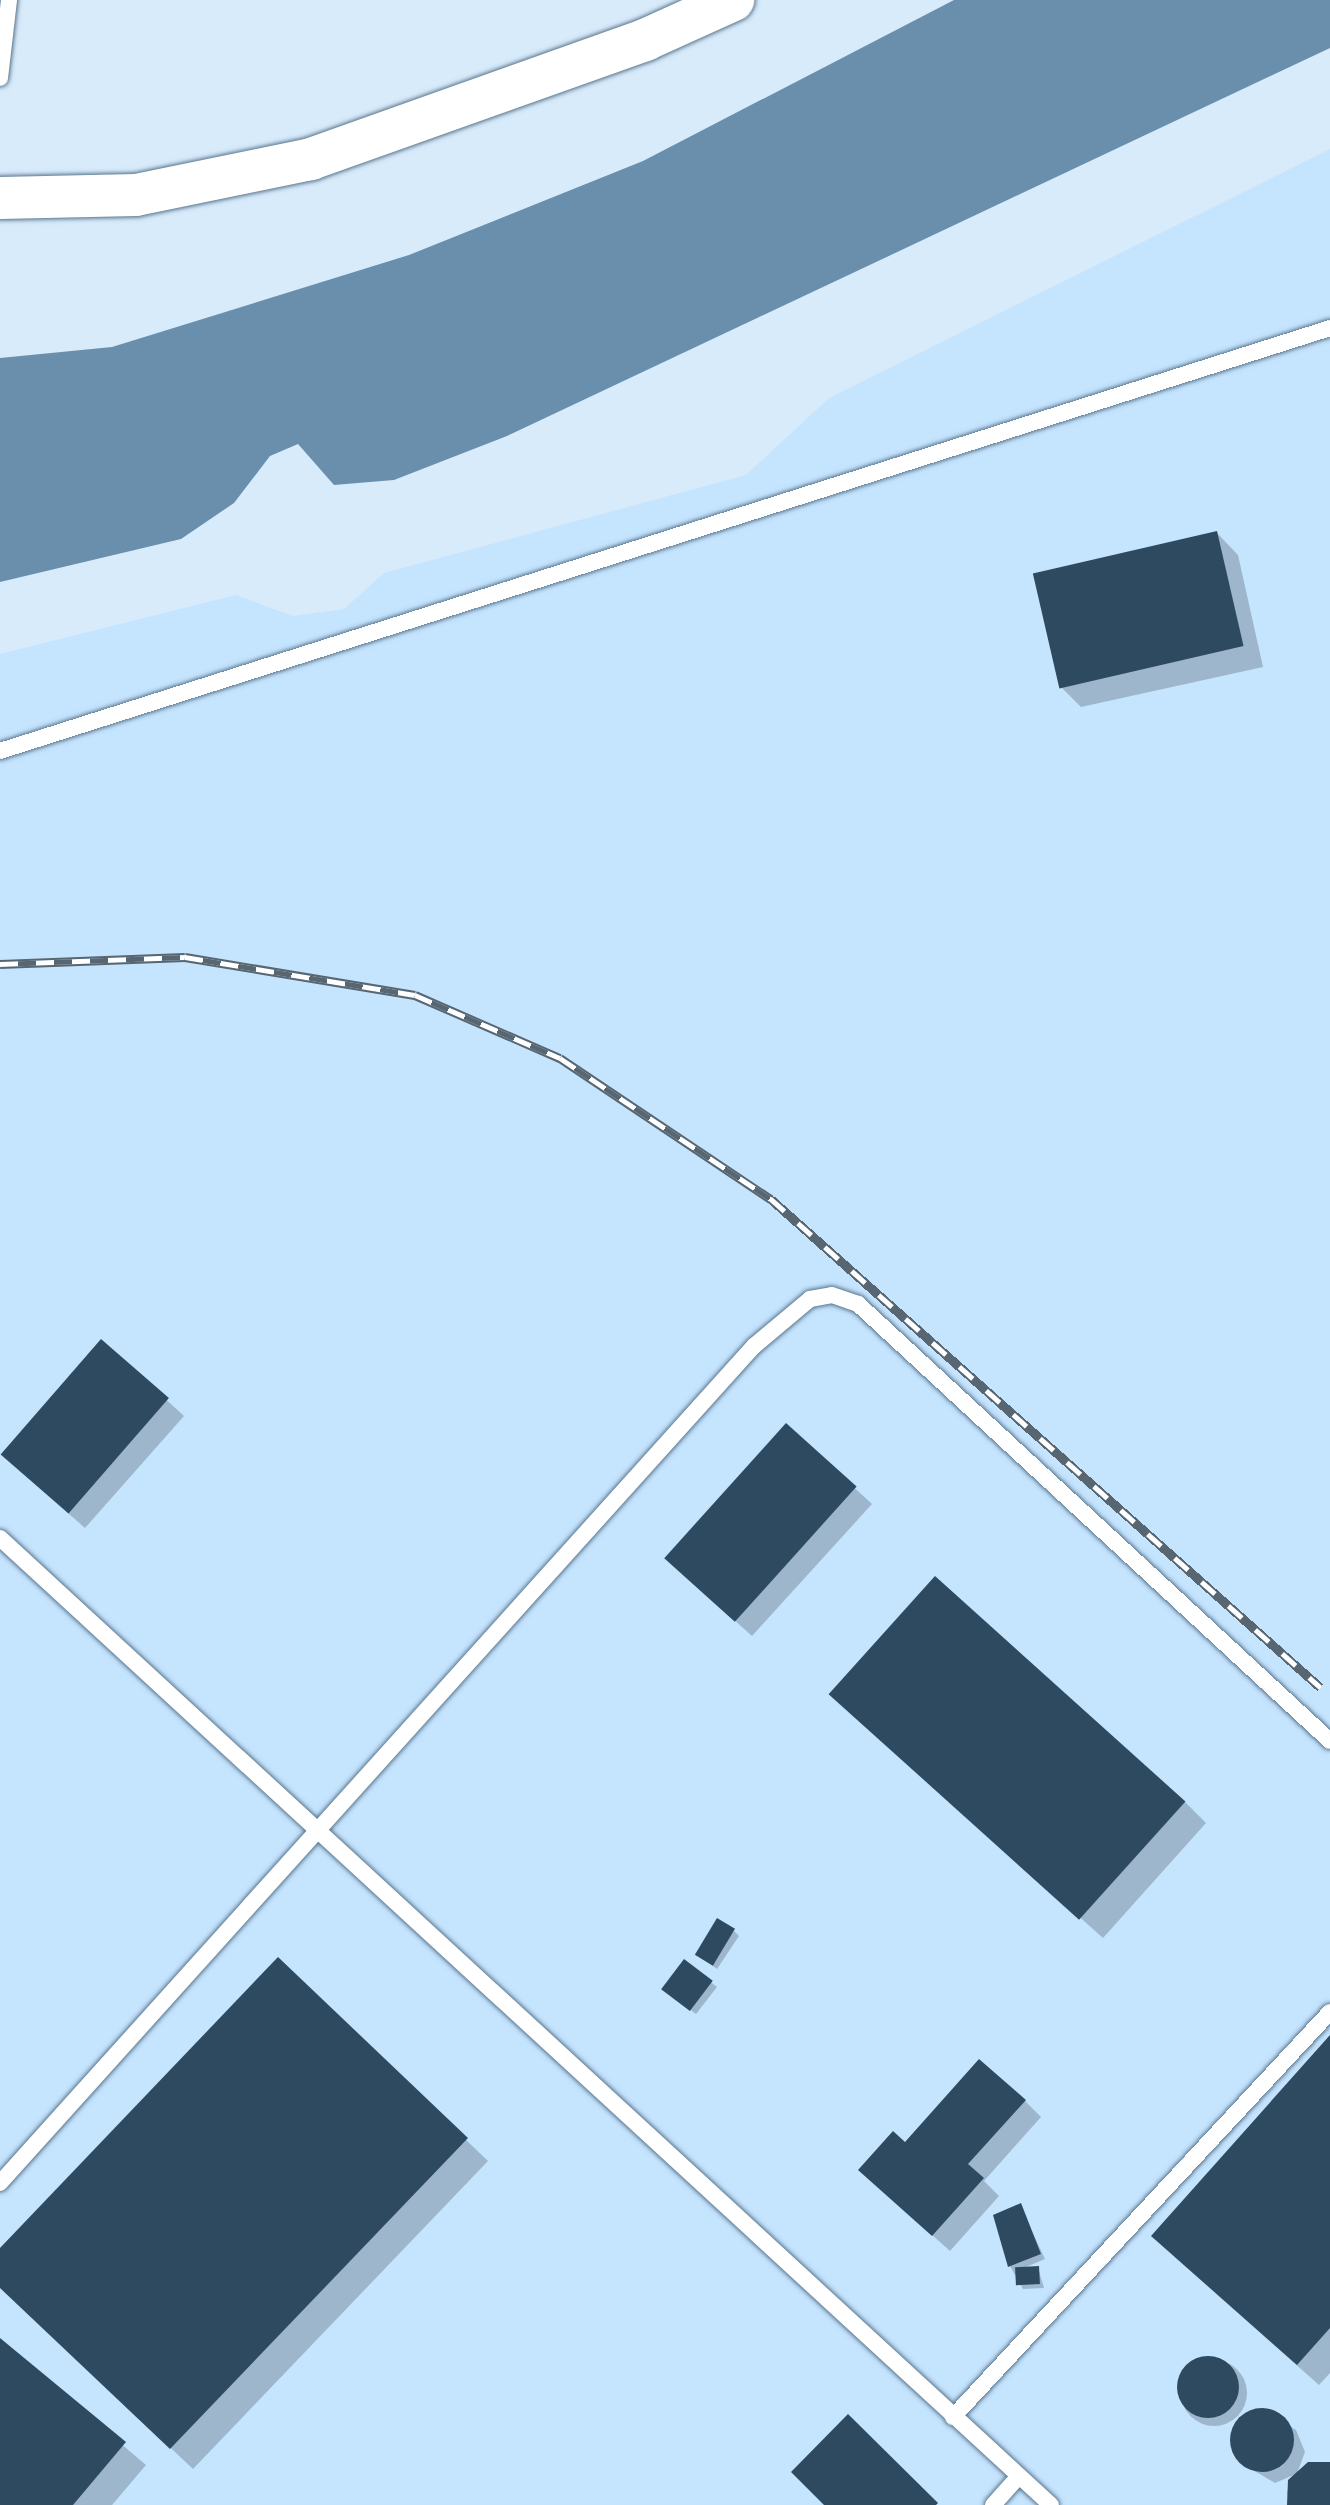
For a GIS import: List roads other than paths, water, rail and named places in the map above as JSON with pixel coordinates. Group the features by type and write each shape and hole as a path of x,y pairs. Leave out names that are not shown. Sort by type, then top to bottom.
{"street":[{"path":"0,198 136,195 311,159 631,45 733,0"}],"lane":[{"path":"0,78 9,0"},
{"path":"0,751 1330,328"},
{"path":"0,2183 312,1832 786,1313 832,1295 858,1304 925,1364 1330,1741"},
{"path":"0,1538 312,1832 1051,2505"},
{"path":"953,2417 1330,2012"},
{"path":"993,2505 1019,2476"}],"railway":[{"path":"0,964 185,957 415,995 560,1058 771,1199 1320,1687"}]}
